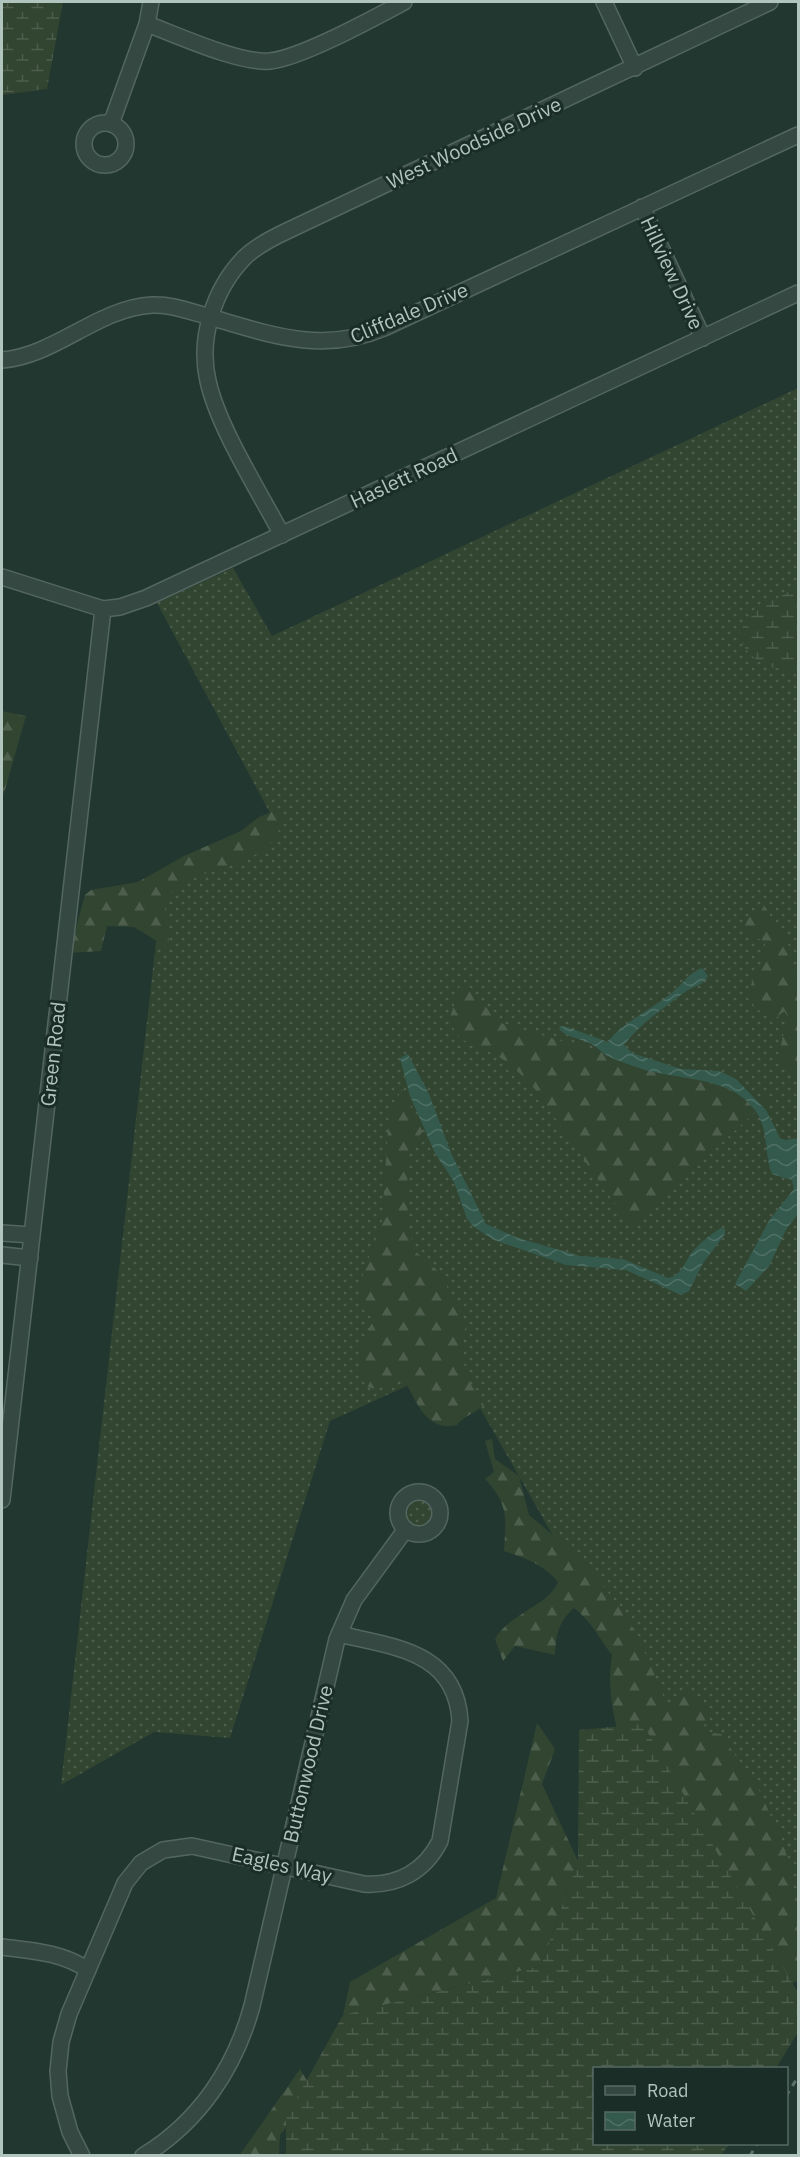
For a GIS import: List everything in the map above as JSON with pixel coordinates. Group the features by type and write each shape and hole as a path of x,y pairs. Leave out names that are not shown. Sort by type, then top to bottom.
{"street":[{"path":"111,124 147,24 151,2"},
{"path":"147,24 226,52 269,61 301,52 404,2"},
{"path":"604,2 635,68"},
{"name":"West Woodside Drive","path":"282,534 213,398 206,369 206,340 210,317 218,295 237,266 261,245 770,2"},
{"name":"Cliffdale Drive","path":"2,360 43,348 130,308 153,305 177,307 310,342 356,338 384,328 798,135"},
{"name":"Hillview Drive","path":"642,207 703,338"},
{"name":"Haslett Road","path":"2,577 103,609 120,607 146,598 798,293"},
{"name":"Green Road","path":"2,1500 103,609"},
{"path":"2,1233 32,1235"},
{"path":"2,1255 30,1258"},
{"name":"Buttonwood Drive","path":"143,2156 192,2116 215,2088 234,2057 252,2006 339,1634 354,1600 406,1529"},
{"name":"Eagles Way","path":"82,2156 65,2120 58,2071 64,2028 125,1884 135,1869 155,1853 172,1847 192,1846 364,1884 391,1882 407,1876 423,1865 435,1849 443,1831 460,1721 458,1702 451,1685 439,1669 413,1653 339,1634"},
{"path":"2,1947 51,1953 69,1959 88,1970"}],"green space":[{"path":"2,2 63,2 47,89 2,95"},
{"path":"798,388 798,1943 788,1948 455,1364 330,1421 230,1738 154,1732 61,1785 162,888 277,826 157,603 233,568 272,636"},
{"path":"798,586 798,675 770,667 754,658 747,651 740,633 757,610"},
{"path":"2,711 26,716 3,797 2,797"},
{"path":"279,809 279,829 270,844 255,855 193,878 176,888 164,901 170,949 134,927 107,926 101,951 69,953 85,895 91,890 138,882 184,856 241,831 259,817"},
{"path":"762,902 793,952 792,964 798,979 798,1073 792,1076 778,1061 787,1015 784,1011 775,1019 760,1011 752,1002 750,994 751,985 764,954 765,942 748,934 743,923"},
{"path":"461,982 503,1024 768,1100 631,1227 535,1089 507,1063 496,1055 464,1040 454,1030 449,1021"},
{"path":"402,1089 423,1131 413,1144 407,1160 408,1228 416,1252 439,1272 467,1324 463,1357 467,1376 484,1405 457,1425 447,1426 431,1420 424,1414 405,1381 400,1378 378,1388 365,1385 360,1363 360,1346 373,1319 373,1315 363,1307 361,1298 363,1273 382,1222 388,1129 391,1110"},
{"path":"492,1439 495,1459 519,1476 529,1515 553,1535 570,1544 614,1600 638,1636 667,1705 681,1692 692,1691 708,1707 703,1732 721,1734 760,1792 783,1843 793,1877 793,1890 798,1902 798,1980 787,1987 621,1742 611,1698 612,1655 585,1618 574,1608 564,1618 556,1641 555,1655 515,1646 503,1661 495,1639 501,1630 546,1597 558,1582 553,1576 527,1559 504,1551 505,1520 502,1504 485,1479 494,1472 485,1441"},
{"path":"419,1500 428,1504 432,1513 428,1522 419,1526 410,1522 406,1513 410,1504"},
{"path":"537,1723 555,1749 542,1784 578,1861 541,1966 343,2015 350,1982 496,1898"},
{"path":"643,1724 798,1993 798,2032 777,2067 593,2067 593,2145 728,2145 721,2155 286,2155 286,2117 343,2015 541,1966 578,1861 579,1730"},
{"path":"300,2069 315,2094 280,2135 279,2155 239,2156"}],"water":[{"path":"702,968 708,976 703,982 685,992 653,1016 624,1045 632,1053 681,1069 719,1071 736,1079 766,1110 780,1138 785,1140 798,1138 796,1166 798,1214 787,1228 769,1266 746,1291 735,1284 770,1219 794,1189 792,1180 772,1174 765,1136 757,1113 746,1100 733,1091 718,1085 636,1067 609,1057 592,1044 569,1036 559,1029 560,1026 567,1027 608,1042 622,1028 668,996 691,974"},
{"path":"408,1054 429,1094 451,1153 486,1224 518,1238 580,1256 623,1259 668,1278 680,1271 703,1241 721,1228 725,1229 725,1234 703,1263 689,1291 681,1295 626,1270 566,1265 494,1240 474,1227 467,1219 454,1182 435,1153 410,1096 400,1058"}],"railway":[{"path":"788,2093 798,2077"},
{"path":"750,2156 756,2145"}]}
